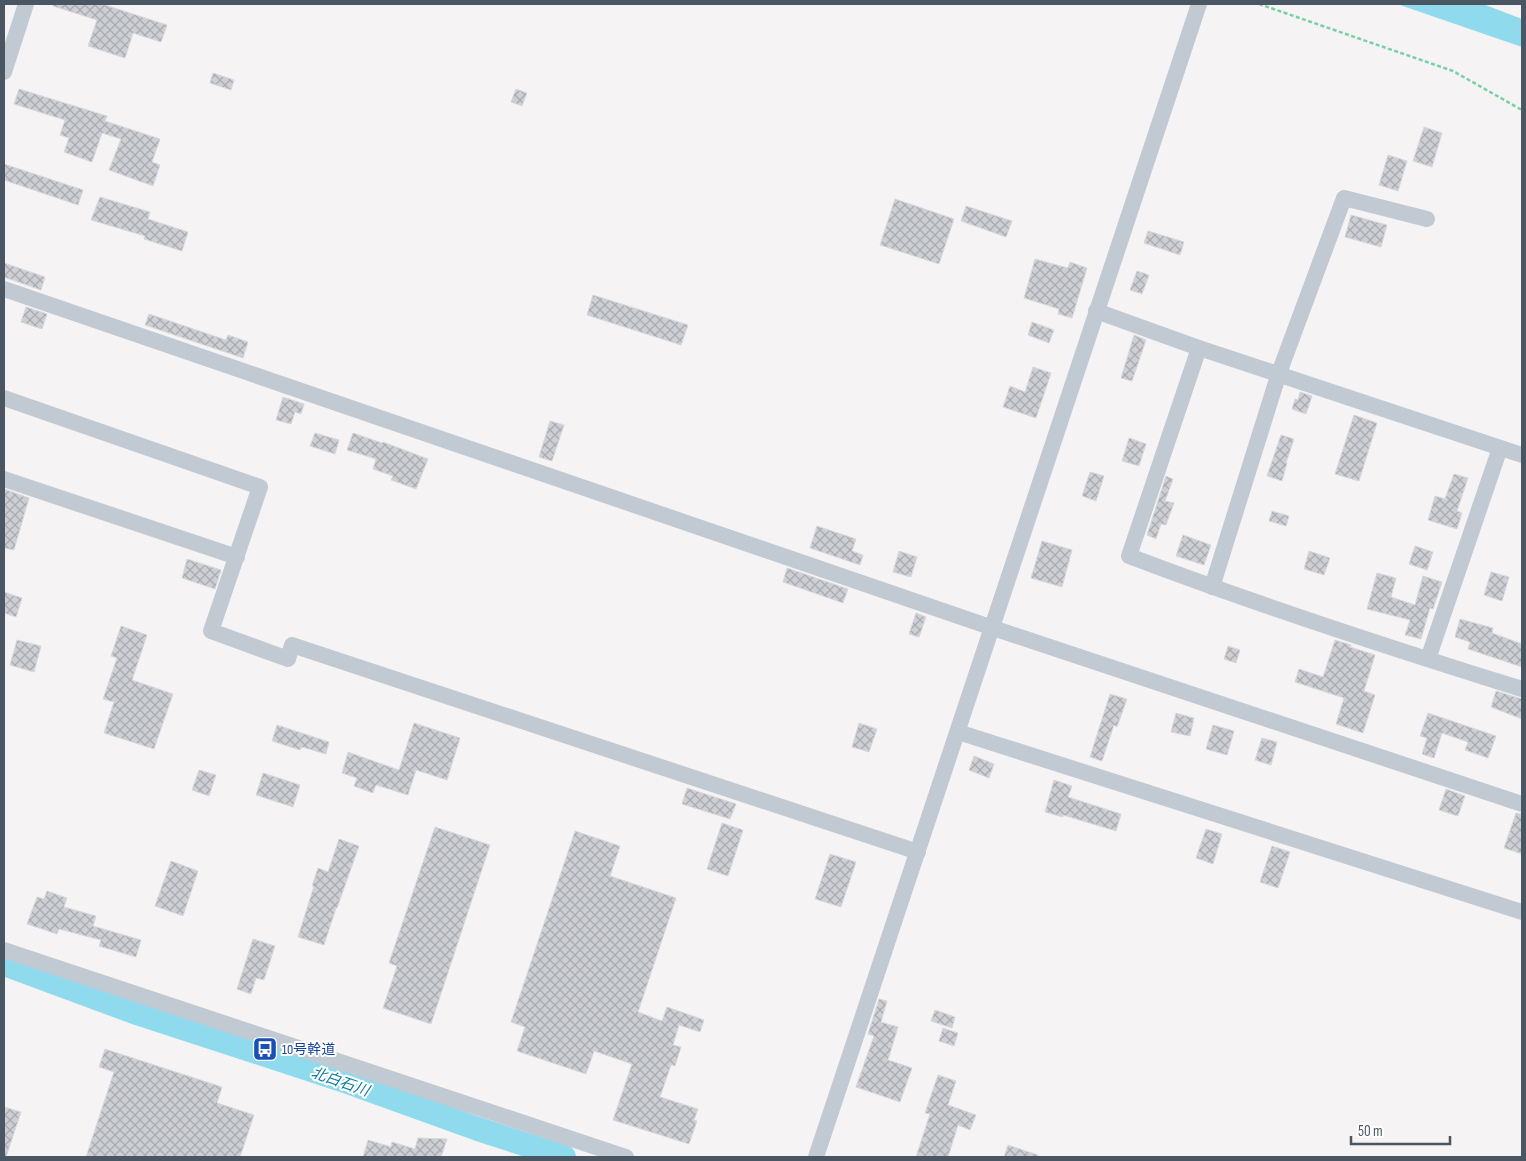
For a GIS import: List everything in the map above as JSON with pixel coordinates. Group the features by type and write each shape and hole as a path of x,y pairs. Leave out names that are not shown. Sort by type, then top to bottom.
{"street":[{"path":"4,72 26,4"},
{"path":"816,1157 1199,4"},
{"path":"1212,587 1279,373 1344,198 1427,219"},
{"path":"4,289 993,628 1522,804"},
{"path":"1096,311 1199,348 1522,455"},
{"path":"1199,348 1129,556 1212,587 1428,659 1522,688"},
{"path":"4,398 260,487 238,557 211,631 288,659 292,645 918,852"},
{"path":"1428,659 1500,448"},
{"path":"4,479 238,557"},
{"path":"958,732 1522,912"},
{"path":"4,950 626,1157"}],"path":[{"path":"1259,4 1453,71 1522,110"}],"water":[{"path":"1397,4 1483,4 1522,19 1522,47"}],"building":[{"path":"53,4 102,4 167,25 161,42 133,33 125,58 88,46 97,20 53,6"},
{"path":"213,73 234,80 231,90 210,83"},
{"path":"19,89 107,116 105,121 160,139 152,162 160,165 153,186 109,170 121,139 102,133 92,162 64,152 69,138 60,135 65,120 14,104"},
{"path":"516,89 527,93 522,106 511,102"},
{"path":"1424,127 1442,133 1432,167 1413,161"},
{"path":"1388,155 1407,161 1398,191 1379,185"},
{"path":"4,164 83,190 78,205 4,180"},
{"path":"100,197 150,212 148,219 188,232 182,251 144,239 145,236 91,220"},
{"path":"895,199 954,219 939,264 880,245"},
{"path":"966,206 1012,221 1006,237 961,221"},
{"path":"1351,215 1387,225 1381,247 1345,237"},
{"path":"1148,231 1184,242 1180,255 1144,243"},
{"path":"1035,259 1068,268 1070,262 1087,268 1072,318 1058,314 1059,309 1024,298"},
{"path":"4,263 45,277 41,290 4,277"},
{"path":"1137,271 1149,275 1142,294 1130,290"},
{"path":"593,295 688,325 681,345 587,315"},
{"path":"26,307 47,314 42,329 21,322"},
{"path":"149,314 226,340 228,335 248,342 243,358 145,325"},
{"path":"1032,322 1054,330 1049,343 1028,335"},
{"path":"1134,335 1146,340 1132,381 1121,378"},
{"path":"1033,367 1051,373 1036,418 1003,407 1010,386 1025,392"},
{"path":"1300,392 1312,396 1306,414 1292,409 1295,399 1298,400"},
{"path":"283,397 304,404 301,414 295,412 291,424 276,420"},
{"path":"1354,415 1377,423 1359,481 1335,474"},
{"path":"550,421 564,425 552,461 539,457"},
{"path":"315,433 339,440 335,454 310,446"},
{"path":"353,433 428,459 416,489 391,480 393,476 373,469 376,459 347,450"},
{"path":"1281,435 1294,439 1282,481 1267,476"},
{"path":"1129,438 1146,444 1139,466 1122,461"},
{"path":"1090,472 1104,476 1096,501 1082,496"},
{"path":"1454,474 1468,478 1457,511 1462,513 1457,529 1428,520 1435,496 1445,499"},
{"path":"1166,476 1173,479 1165,501 1174,503 1166,525 1161,524 1156,539 1147,535"},
{"path":"4,489 29,498 14,550 4,548"},
{"path":"1272,511 1289,516 1286,526 1269,521"},
{"path":"817,526 856,539 852,551 863,555 860,565 810,548"},
{"path":"1183,535 1211,545 1204,565 1176,556"},
{"path":"1042,541 1072,550 1062,587 1031,578"},
{"path":"1415,546 1433,552 1427,570 1409,564"},
{"path":"899,551 917,557 911,577 893,572"},
{"path":"1309,551 1330,558 1324,575 1304,569"},
{"path":"187,559 221,570 215,589 182,578"},
{"path":"787,568 848,589 843,603 783,582"},
{"path":"1491,572 1509,577 1502,601 1484,595"},
{"path":"1377,573 1396,578 1391,597 1415,605 1423,576 1442,582 1433,609 1430,608 1421,639 1405,635 1410,620 1367,609"},
{"path":"4,592 22,598 16,617 4,613"},
{"path":"916,613 926,617 919,637 909,634"},
{"path":"1460,619 1493,628 1492,633 1522,644 1522,667 1468,649 1470,642 1455,637"},
{"path":"121,626 147,635 132,680 173,694 154,749 104,733 114,702 103,699 117,658 111,656"},
{"path":"17,640 41,646 34,672 10,665"},
{"path":"1335,640 1375,655 1364,691 1375,695 1363,733 1336,724 1344,698 1295,682 1299,669 1323,677"},
{"path":"1228,646 1240,650 1236,663 1224,659"},
{"path":"1496,691 1522,699 1522,719 1491,707"},
{"path":"1110,694 1127,699 1117,727 1114,725 1102,761 1090,757"},
{"path":"1176,713 1194,718 1190,736 1171,732"},
{"path":"1428,713 1496,736 1488,758 1465,750 1468,742 1442,733 1434,758 1422,754 1427,738 1420,736"},
{"path":"414,723 460,738 447,780 416,770 408,795 376,785 373,793 354,786 357,778 342,773 348,752 399,770"},
{"path":"859,723 877,729 869,752 852,747"},
{"path":"277,725 329,742 326,754 302,747 300,750 272,741"},
{"path":"1213,725 1234,731 1227,755 1206,749"},
{"path":"1262,738 1277,742 1271,765 1255,760"},
{"path":"974,756 994,764 989,778 969,770"},
{"path":"199,770 216,775 209,796 192,790"},
{"path":"263,773 300,785 293,807 256,795"},
{"path":"1054,780 1072,786 1068,797 1121,814 1116,831 1063,815 1063,817 1045,812"},
{"path":"687,788 736,804 730,819 682,804"},
{"path":"1446,789 1465,796 1458,816 1439,810"},
{"path":"1516,813 1522,814 1522,854 1504,848"},
{"path":"722,823 743,830 728,876 707,869"},
{"path":"435,827 490,845 431,1024 383,1008 397,966 389,963"},
{"path":"1206,829 1222,834 1213,864 1196,858"},
{"path":"575,831 620,846 610,876 676,898 638,1012 662,1021 667,1007 704,1020 700,1032 679,1025 673,1045 681,1047 675,1066 671,1065 660,1097 698,1109 694,1120 697,1121 689,1144 613,1120 632,1064 594,1051 586,1074 517,1051 525,1027 511,1022"},
{"path":"339,839 359,846 324,945 298,937 318,868 328,872"},
{"path":"1272,846 1290,852 1278,888 1260,882"},
{"path":"830,854 856,862 841,907 815,899"},
{"path":"171,861 198,871 183,916 155,906"},
{"path":"47,891 67,898 64,907 96,916 93,926 141,940 136,957 99,946 101,940 59,929 57,934 27,924 37,897 44,899"},
{"path":"253,939 275,946 264,980 256,978 251,994 237,989"},
{"path":"879,999 887,1001 881,1022 898,1027 888,1060 912,1068 900,1102 856,1087 874,1036 868,1034"},
{"path":"935,1010 955,1017 952,1028 931,1021"},
{"path":"943,1028 958,1033 954,1046 939,1041"},
{"path":"105,1049 222,1087 217,1103 254,1115 240,1157 86,1157 114,1072 99,1067"},
{"path":"938,1075 956,1081 948,1105 976,1115 970,1130 958,1125 948,1157 916,1157 930,1114 925,1113"},
{"path":"4,1107 21,1112 6,1157 4,1157"},
{"path":"418,1138 447,1139 441,1157 363,1157 368,1140 391,1147 392,1142 415,1149"},
{"path":"1008,1145 1038,1155 1037,1157 1004,1157"}],"waterway":[{"name":"北白石川","path":"4,964 134,1012 342,1080 478,1129 564,1157"}],"place":[{"name":"10号幹道","path":"265,1049"}]}
